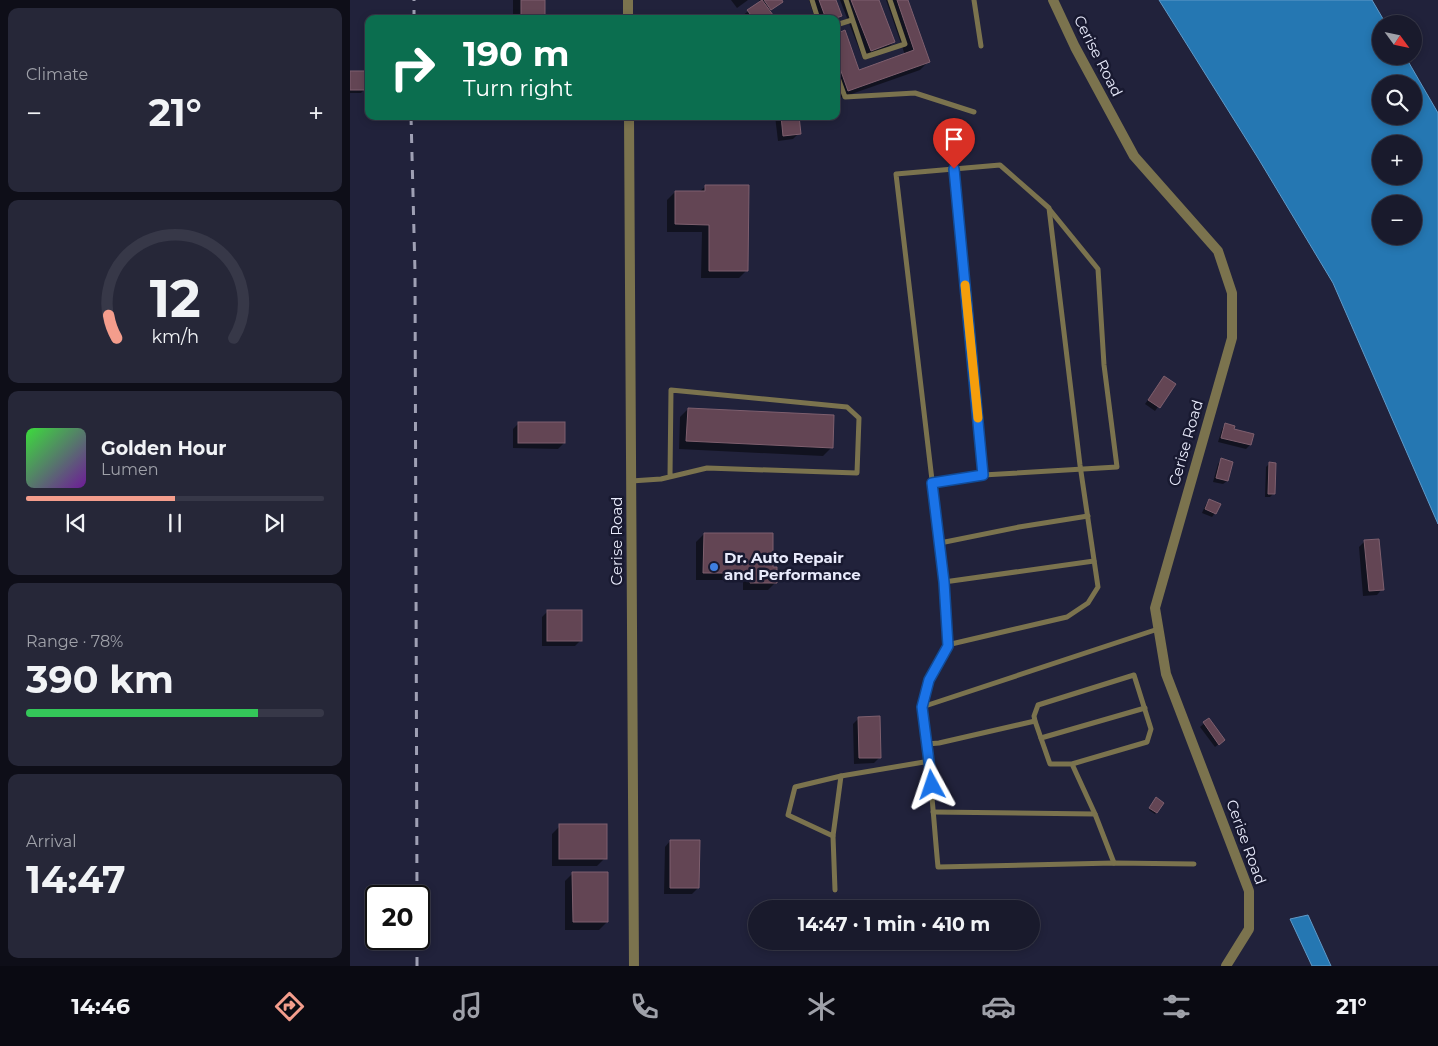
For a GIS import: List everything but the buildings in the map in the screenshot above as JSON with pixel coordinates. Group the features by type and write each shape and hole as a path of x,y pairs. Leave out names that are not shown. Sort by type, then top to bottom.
{"street":[{"path":"628,0 628,15"},
{"name":"Cerise Road","path":"1054,0 1075,48 1134,156 1218,251 1232,293 1232,338 1155,608 1166,674 1249,891 1249,929 1226,966"},
{"name":"Cerise Road","path":"629,120 634,966"}],"lane":[{"path":"812,0 817,15"},
{"path":"846,0 865,56 905,44 890,0"},
{"path":"974,0 981,46"},
{"path":"840,24 852,20"},
{"path":"840,83 845,97 915,93 974,112"},
{"path":"932,483 983,475 1117,467 1104,365 1098,268 1049,208 1000,165 896,174 932,483 940,543 948,646 929,680 922,707 930,761 938,867 1194,864"},
{"path":"954,169 983,475"},
{"path":"948,646 1067,617 1088,603 1098,587 1081,468 1049,208"},
{"path":"631,481 661,479 707,468 857,473 859,418 847,407 671,390 670,476"},
{"path":"940,543 1019,527 1088,516"},
{"path":"944,582 1094,561"},
{"path":"922,707 1158,629"},
{"path":"1134,675 1145,708 1152,729 1147,742 1072,764 1050,764 1034,716 1038,705 1134,675"},
{"path":"1041,738 1145,708"},
{"path":"928,744 1035,721"},
{"path":"833,836 788,815 795,787 842,776 930,761"},
{"path":"1072,764 1114,864"},
{"path":"835,890 833,836 842,776"},
{"path":"933,812 1094,814"}],"water":[{"path":"1159,0 1372,0 1381,15 1372,15 1372,65 1410,65 1416,75 1372,75 1372,125 1422,125 1422,85 1438,113 1438,524 1333,283 1258,158"},
{"path":"1308,915 1331,966 1312,966 1290,919"}],"railway":[{"path":"414,0 414,15"},
{"path":"411,120 415,272 417,885"},
{"path":"417,950 417,966"}],"slow traffic":[{"path":"965,285 978,418"}],"place":[{"name":"Dr. Auto Repair and Performance","path":"714,567"}],"route":[{"path":"932,785 922,707 929,680 948,646 944,582 932,483 983,475 954,169"}]}
